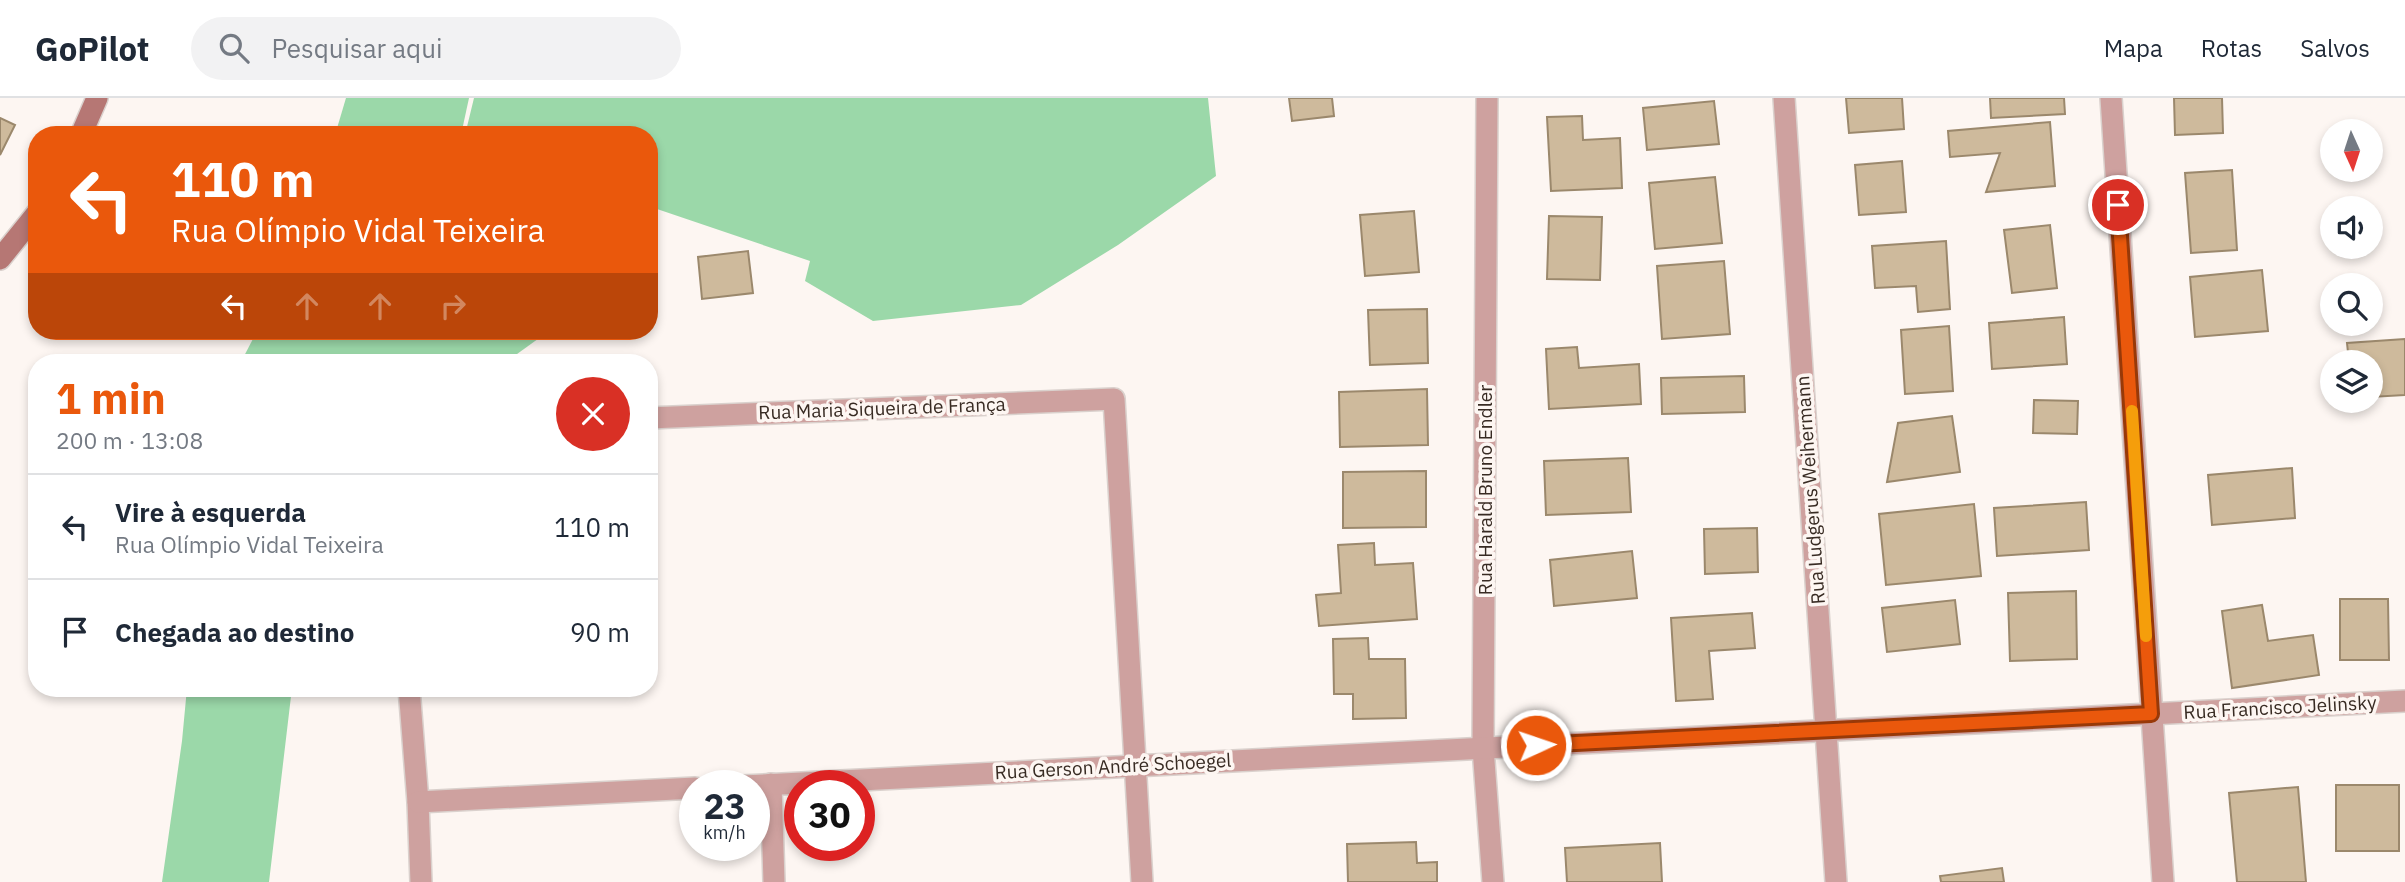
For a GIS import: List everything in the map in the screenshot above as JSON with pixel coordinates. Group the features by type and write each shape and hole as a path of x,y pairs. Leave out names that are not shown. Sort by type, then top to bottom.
{"main road":[{"path":"85,126 97,98"},
{"path":"0,259 28,224"}],"street":[{"name":"Rua Harald Bruno Endler","path":"1487,98 1483,748 1493,882"},
{"name":"Rua Ludgerus Weihermann","path":"1784,98 1836,882"},
{"path":"2111,98 2163,882"},
{"name":"Rua Maria Siqueira de França","path":"658,418 1114,398 1135,765"},
{"path":"410,697 421,882"},
{"name":"Rua Francisco Jelinsky","path":"1483,748 2405,701"},
{"name":"Rua Gerson André Schoegel","path":"771,784 1483,748"},
{"path":"1135,765 1142,882"},
{"path":"771,784 775,882"},
{"path":"418,802 679,789"}],"green space":[{"path":"346,98 469,98 463,126 338,126"},
{"path":"474,98 1208,98 1216,176 1118,245 1021,305 873,321 805,281 810,261 658,209 658,126 467,126"},
{"path":"252,340 537,340 517,354 245,354"},
{"path":"186,697 291,697 269,882 162,882"}],"building":[{"path":"1289,98 1332,98 1334,116 1292,121"},
{"path":"1846,98 1902,98 1904,129 1849,133"},
{"path":"1990,98 2064,98 2065,114 1991,118"},
{"path":"2174,98 2222,98 2223,133 2175,135"},
{"path":"1714,101 1719,144 1647,150 1643,108"},
{"path":"1582,116 1583,140 1620,138 1622,188 1551,191 1547,117"},
{"path":"0,118 15,125 0,155"},
{"path":"2050,122 2055,186 1986,192 2000,153 1950,157 1948,131"},
{"path":"1902,161 1906,212 1859,215 1855,165"},
{"path":"2232,170 2237,250 2191,253 2185,173"},
{"path":"1715,177 1722,243 1655,249 1649,183"},
{"path":"1414,211 1419,272 1365,276 1360,215"},
{"path":"1549,216 1602,217 1600,280 1547,279"},
{"path":"2050,225 2057,288 2012,293 2004,230"},
{"path":"1946,241 1950,309 1918,312 1916,286 1875,288 1872,246"},
{"path":"748,251 753,293 702,299 698,257"},
{"path":"1724,261 1730,334 1662,339 1657,266"},
{"path":"2262,270 2268,331 2195,337 2190,277"},
{"path":"1427,309 1428,363 1370,365 1368,310"},
{"path":"2064,317 2067,364 1992,369 1989,323"},
{"path":"1949,326 1953,391 1905,394 1901,330"},
{"path":"2405,339 2405,395 2383,396 2383,350 2348,350 2347,343"},
{"path":"1577,347 1579,368 1639,364 1641,404 1549,409 1546,349"},
{"path":"1744,376 1745,412 1662,414 1661,378"},
{"path":"1427,389 1428,445 1340,447 1339,392"},
{"path":"2034,400 2078,401 2077,434 2033,433"},
{"path":"1952,416 1960,472 1887,482 1898,423"},
{"path":"1628,458 1631,512 1546,515 1544,461"},
{"path":"2292,468 2295,518 2212,525 2208,475"},
{"path":"1426,471 1426,527 1343,528 1343,472"},
{"path":"2086,502 2089,550 1997,556 1994,508"},
{"path":"1974,504 1981,576 1886,585 1879,514"},
{"path":"1757,528 1758,572 1705,574 1704,529"},
{"path":"1374,543 1375,565 1413,563 1417,619 1319,626 1316,595 1341,593 1338,545"},
{"path":"1632,551 1637,598 1554,606 1550,560"},
{"path":"2076,591 2077,659 2010,661 2008,593"},
{"path":"2340,599 2388,599 2389,660 2340,660"},
{"path":"1955,600 1960,644 1887,652 1882,608"},
{"path":"2262,605 2268,641 2313,635 2319,675 2232,688 2222,611"},
{"path":"1752,613 1755,648 1709,651 1713,699 1676,701 1671,618"},
{"path":"1368,638 1369,659 1405,659 1406,718 1353,719 1353,694 1334,694 1333,639"},
{"path":"2336,785 2399,785 2399,851 2336,851"},
{"path":"2298,787 2306,882 2237,882 2229,793"},
{"path":"1416,842 1417,863 1437,862 1437,882 1348,882 1347,844"},
{"path":"1660,843 1662,882 1567,882 1565,848"},
{"path":"2002,868 2004,882 1941,882 1940,876"}],"slow traffic":[{"path":"2132,411 2146,636"}],"route":[{"path":"1536,745 2151,714 2118,205"}]}
